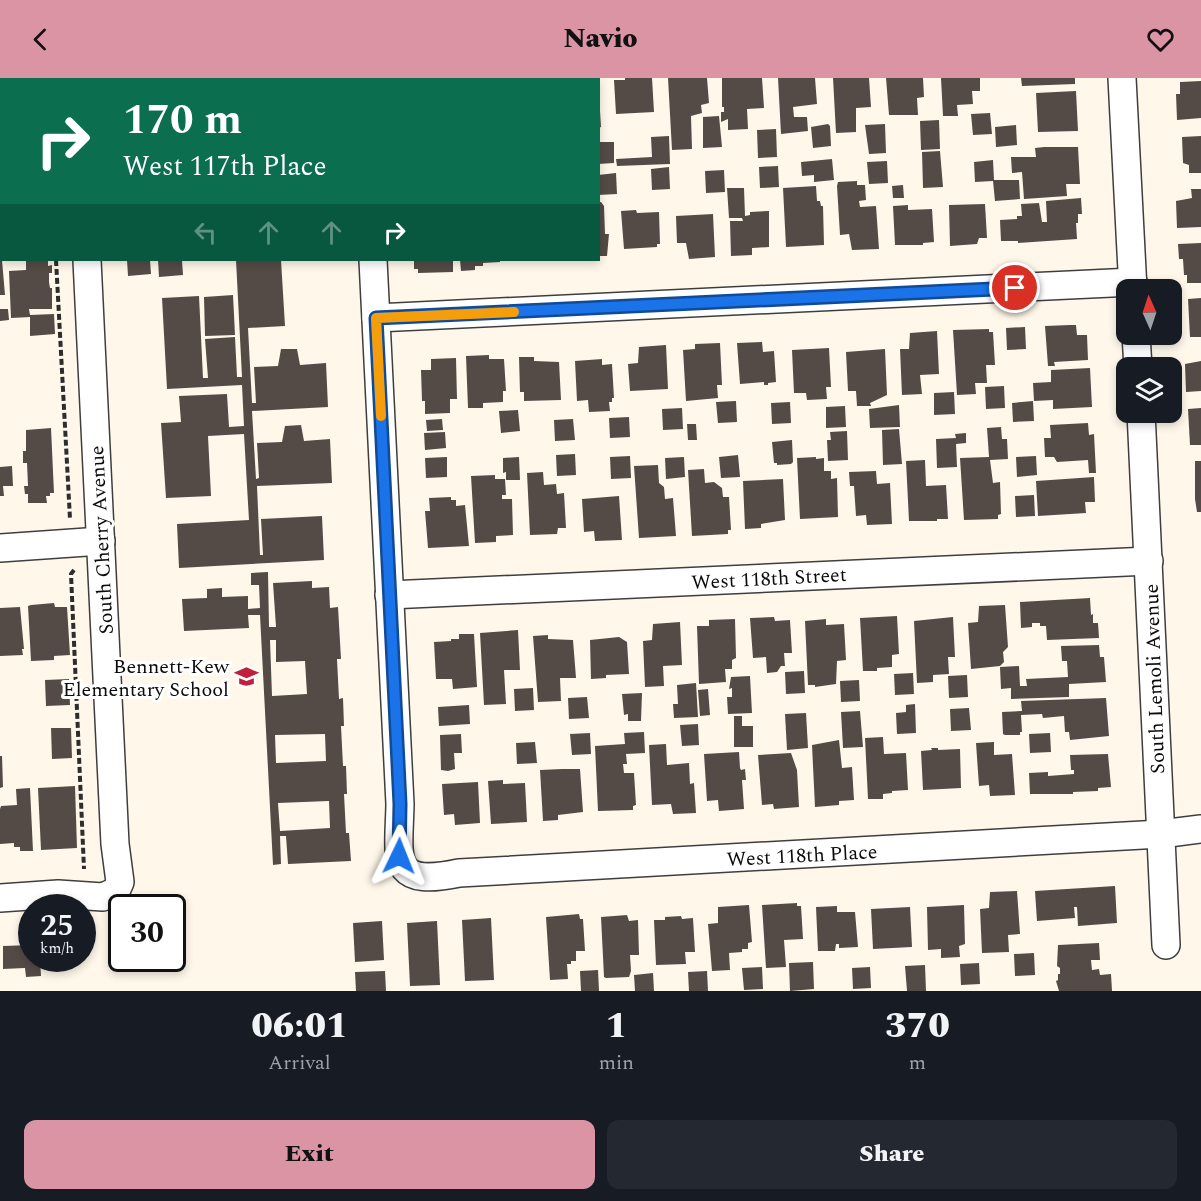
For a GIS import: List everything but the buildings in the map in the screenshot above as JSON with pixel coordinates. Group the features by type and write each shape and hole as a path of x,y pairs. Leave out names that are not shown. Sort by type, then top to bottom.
{"street":[{"path":"1122,78 1133,279"},
{"name":"South Cherry Avenue","path":"0,898 58,894 103,897 116,891 120,882 115,844 87,261"},
{"path":"373,261 389,596"},
{"path":"376,318 1116,287"},
{"name":"South Lemoli Avenue","path":"1142,423 1166,945"},
{"path":"0,548 101,542"},
{"name":"West 118th Street","path":"389,596 1149,561"},
{"name":"West 118th Place","path":"389,596 400,804 399,856 405,870 417,877 434,878 459,873 1161,834 1201,829"}],"path":[{"path":"57,261 69,519"},
{"path":"74,570 71,574 84,869"}],"slow traffic":[{"path":"381,416 376,318 514,312"}],"place":[{"name":"Bennett-Kew Elementary School","path":"247,677"}],"route":[{"path":"399,856 400,804 376,318 1015,288"}]}
